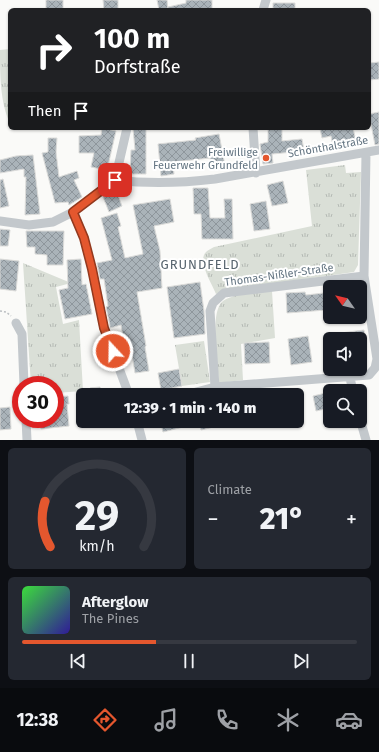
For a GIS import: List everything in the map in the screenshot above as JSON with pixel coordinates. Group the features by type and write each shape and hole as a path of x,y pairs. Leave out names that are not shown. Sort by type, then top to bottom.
{"street":[{"path":"0,221 29,224 53,222 73,212 115,180 127,130"},
{"path":"253,130 256,172"},
{"name":"Schönthalstraße","path":"115,180 135,182 189,182 256,172 379,150"},
{"path":"211,388 350,378 369,375 375,368 377,359 364,276 366,153"},
{"path":"73,212 80,226 92,269 104,328 126,388"},
{"name":"Thomas-Nißler-Straße","path":"215,387 210,311 213,303 224,293 364,276"},
{"path":"16,323 22,334 24,376"},
{"path":"350,378 351,384"},
{"path":"26,428 27,440"},
{"path":"139,428 142,440"},
{"path":"363,428 366,440"}],"path":[{"path":"0,311 10,315 16,323"}],"green space":[{"path":"8,49 8,118 2,97 0,50"},
{"path":"345,165 346,173 361,172 358,265 354,272 224,291 216,294 204,267 203,261 206,252 214,247 312,226 306,170"},
{"path":"23,263 71,283 56,287 63,324 79,320 83,388 76,388 76,392 64,392 64,376 30,376"},
{"path":"272,291 275,338 241,344 243,380 219,383 215,327 219,307 223,301 233,296"},
{"path":"204,341 210,382 182,386 175,345"}],"building":[{"path":"46,0 63,0 63,8 46,8"},
{"path":"103,0 118,0 118,8 104,8"},
{"path":"157,0 167,0 168,8 159,8"},
{"path":"186,0 212,0 212,8 168,8 186,3"},
{"path":"273,3 295,3 295,8 273,8"},
{"path":"379,62 379,79 371,80 371,63"},
{"path":"379,112 379,144 375,145 371,124 371,114"},
{"path":"102,130 116,131 107,170 91,167 94,153 79,153 79,136 101,135"},
{"path":"133,130 146,130 146,174 130,174 131,150 135,150"},
{"path":"268,130 282,130 282,141 302,139 304,151 272,154 273,163 263,164 260,144 268,142"},
{"path":"320,130 353,130 356,141 333,146 331,136 322,138"},
{"path":"219,134 225,166 212,169 210,158 173,162 174,174 161,176 158,144 196,140 195,138"},
{"path":"48,138 57,138 56,152 59,177 77,171 79,178 74,180 82,197 69,205 68,202 55,203 42,153 48,152"},
{"path":"33,155 40,214 25,215 26,177 24,177 24,169 0,173 0,160 16,156"},
{"path":"3,179 9,206 0,208 0,180"},
{"path":"283,181 288,203 272,206 267,185"},
{"path":"193,188 208,188 210,218 225,218 224,199 232,199 233,239 202,239 201,214 194,214"},
{"path":"116,190 122,206 109,212 103,197"},
{"path":"170,199 174,222 154,226 160,251 162,288 137,292 149,371 135,373 131,349 125,350 121,325 110,328 106,307 108,306 104,279 100,279 97,263 112,260 101,218 117,213 121,226 118,227 125,258 143,254 133,205"},
{"path":"266,201 270,229 254,231 250,204"},
{"path":"0,229 10,230 8,246 0,246"},
{"path":"26,231 64,231 63,265 47,265 47,255 35,254 35,247 27,247"},
{"path":"0,259 19,261 16,291 0,289"},
{"path":"81,259 82,285 86,284 92,314 65,319 59,290 68,288 67,260"},
{"path":"200,282 204,311 205,334 174,338 167,287"},
{"path":"305,292 306,295 323,293 323,310 287,313 286,293"},
{"path":"364,330 364,332 348,332"},
{"path":"308,336 312,362 291,365 288,339"},
{"path":"269,342 270,363 245,364 244,343"},
{"path":"179,369 182,386 161,388 158,373"},
{"path":"323,394 323,410 316,411 313,396"},
{"path":"64,396 68,396 69,404 67,404 69,426 64,427"},
{"path":"10,407 11,429 0,430 0,408"},
{"path":"162,428 179,428 163,432"}],"place":[{"name":"Freiwillige Feuerwehr Grundfeld","path":"266,158"}],"district":[{"name":"GRUNDFELD","path":"200,264"}],"route":[{"path":"113,351 104,328 84,238 73,212 115,180"}]}
